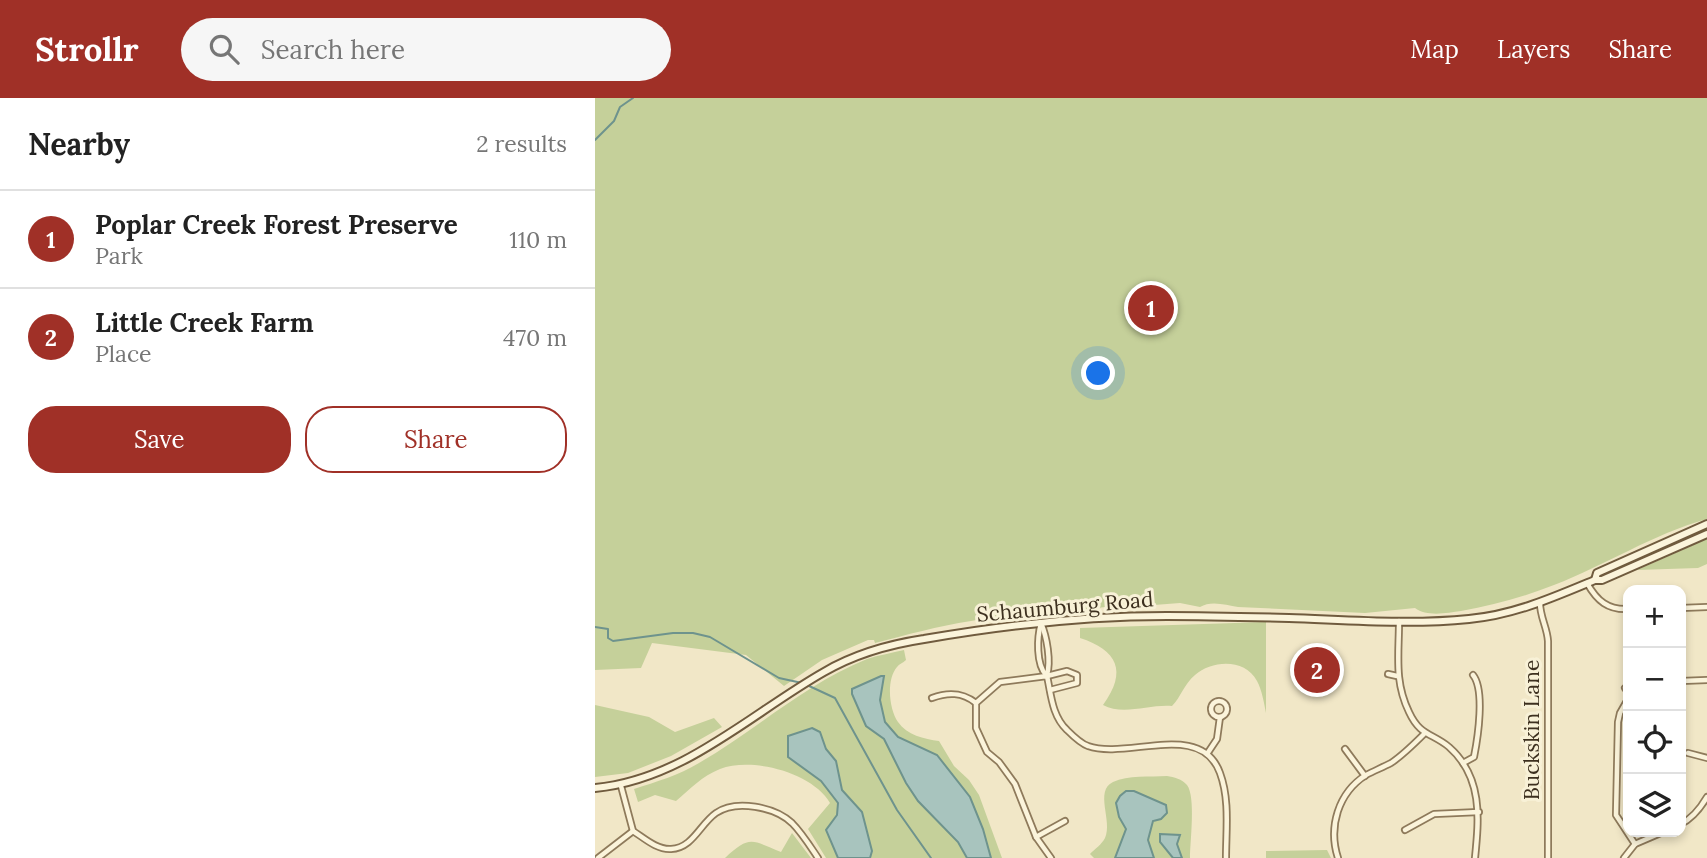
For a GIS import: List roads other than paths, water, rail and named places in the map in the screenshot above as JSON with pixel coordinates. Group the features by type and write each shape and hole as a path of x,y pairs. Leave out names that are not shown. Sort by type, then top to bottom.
{"main road":[{"path":"1707,524 1597,573 1595,580 1602,580 1707,534"},
{"name":"Schaumburg Road","path":"595,788 621,786 655,774 731,733 827,670 865,654 921,639 1041,623 1164,616 1399,621 1469,619 1540,603 1595,580"}],"street":[{"path":"1587,583 1597,598 1605,604 1615,609 1623,609"},
{"name":"Buckskin Lane","path":"1540,603 1540,614 1548,641 1548,858"},
{"path":"1686,608 1707,607"},
{"path":"1399,621 1397,676 1410,715 1424,734 1447,746 1463,763 1475,785 1479,811 1475,858"},
{"path":"1041,623 1045,633 1049,669 1047,676 1052,705 1065,729 1087,746 1123,750 1181,743 1207,754 1220,771 1227,803 1226,858"},
{"path":"1050,690 1077,683 1077,675 1067,671 1000,682 976,703 976,728 987,752 999,762 1015,784 1036,837 1051,858"},
{"path":"1388,674 1397,676"},
{"path":"1463,763 1475,757 1479,734 1479,682 1473,675"},
{"path":"1686,681 1707,680"},
{"path":"932,698 955,693 976,703"},
{"path":"1623,710 1618,722 1616,815 1635,844"},
{"path":"1207,754 1217,739 1220,717"},
{"path":"1338,858 1333,832 1336,817 1349,790 1364,776 1398,758 1424,734"},
{"path":"1345,748 1364,776"},
{"path":"1688,753 1707,758"},
{"path":"621,786 633,831 658,847 673,849 691,841 715,813 730,806 743,806 783,817 797,829 818,858"},
{"path":"1686,822 1701,808 1707,797"},
{"path":"1405,830 1434,814 1479,811"},
{"path":"1036,837 1065,821"},
{"path":"599,858 633,831"},
{"path":"1624,858 1635,844 1651,837"}],"water":[{"path":"884,676 880,700 885,722 898,737 937,755 970,797 991,858 967,858 958,842 918,801 884,739 866,726 852,689"},
{"path":"812,728 820,732 826,749 836,761 842,790 862,812 872,851 870,858 838,858 826,830 837,815 838,803 821,781 788,757 788,736"},
{"path":"1126,791 1134,791 1166,805 1167,813 1161,819 1153,821 1148,840 1154,858 1115,858 1126,829 1119,817 1116,803"},
{"path":"1160,834 1180,835 1177,844 1182,858 1173,858 1160,842"}],"waterway":[{"path":"595,140 614,121 620,107 633,98"},
{"path":"595,627 608,629 608,638 613,641 673,633 693,633 710,637 779,678 802,683"},
{"path":"807,685 835,698 897,810 931,858"}],"place":[{"name":"Poplar Creek Forest Preserve","path":"1151,308"},
{"name":"Little Creek Farm","path":"1317,670"}]}
